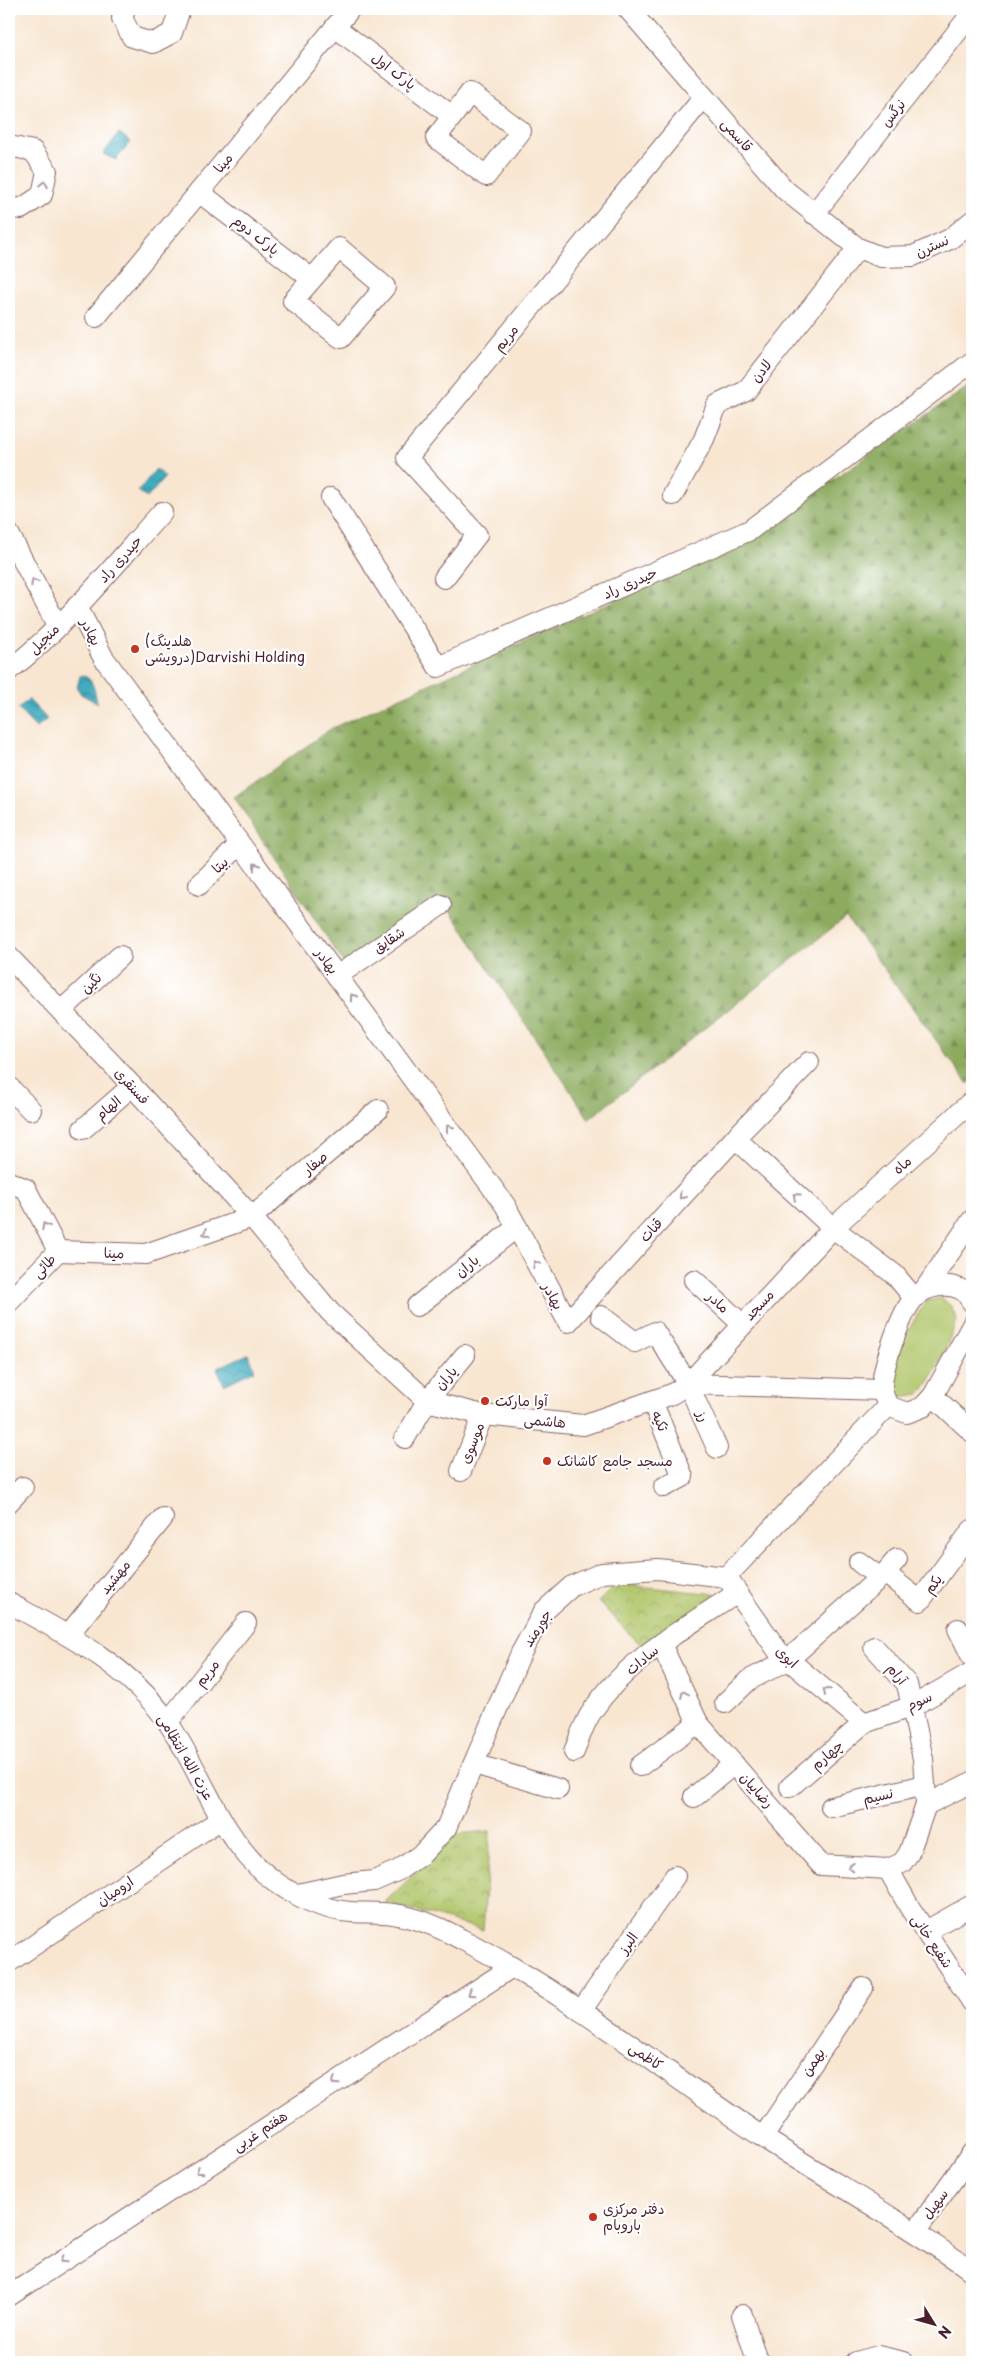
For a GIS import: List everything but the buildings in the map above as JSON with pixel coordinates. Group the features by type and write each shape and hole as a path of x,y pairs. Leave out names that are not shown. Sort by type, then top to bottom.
{"street":[{"path":"125,9 122,18 132,37 153,44 172,33 179,12 177,9"},
{"name":"مینا","path":"96,318 350,9"},
{"name":"قاسمی","path":"628,9 785,190 858,248"},
{"name":"نرگس","path":"814,214 972,13"},
{"name":"پارک اول","path":"336,27 452,116"},
{"name":"مریم","path":"444,578 477,534 407,458 704,97"},
{"path":"9,146 33,151 46,171 42,195 21,209 9,207"},
{"name":"پارک دوم","path":"200,192 312,279"},
{"name":"نسترن","path":"858,248 882,258 913,256 950,239 972,221"},
{"path":"338,248 385,286 341,338 293,301 312,279 338,248"},
{"name":"لادن","path":"673,494 704,438 718,405 746,391 858,248"},
{"name":"حیدری راد","path":"331,498 438,668 750,530 972,362"},
{"name":"حیدری راد","path":"77,606 162,512"},
{"path":"9,534 57,625"},
{"name":"منجیل","path":"9,670 24,658 77,606"},
{"name":"بهادر","path":"77,606 103,657 505,1205 568,1322"},
{"name":"بیتا","path":"199,885 240,844"},
{"name":"شقایق","path":"337,976 441,905"},
{"name":"نگین","path":"61,1011 120,956"},
{"name":"فسنقری","path":"11,965 61,1011 252,1217"},
{"name":"قنات","path":"568,1322 735,1138 809,1062"},
{"name":"الهام","path":"83,1129 132,1086"},
{"path":"9,1087 31,1110"},
{"name":"ماه","path":"833,1228 972,1101"},
{"name":"صفار","path":"252,1217 378,1110"},
{"path":"735,1138 833,1228 920,1294"},
{"path":"9,1182 26,1189 58,1251"},
{"name":"مینا","path":"58,1251 146,1254 252,1217"},
{"name":"هاشمی","path":"252,1217 330,1312 427,1401 483,1416 583,1425 672,1394 688,1384"},
{"path":"726,1576 885,1398 884,1372 904,1317 972,1220"},
{"name":"باران","path":"417,1306 517,1227"},
{"name":"مسجد","path":"688,1384 833,1228"},
{"name":"طائی","path":"9,1302 58,1251"},
{"name":"مادر","path":"694,1280 742,1324"},
{"path":"920,1294 950,1285 963,1290 972,1302"},
{"name":"رز","path":"601,1316 635,1342 655,1332 688,1384 717,1448"},
{"path":"688,1384 885,1398 907,1413 924,1407 933,1396 971,1333"},
{"name":"یاران","path":"405,1438 427,1401 465,1355"},
{"path":"933,1396 972,1432"},
{"name":"تکیه","path":"652,1401 683,1477 664,1487"},
{"name":"موسوی","path":"461,1471 483,1416"},
{"path":"9,1502 23,1486"},
{"name":"مهشید","path":"68,1635 163,1518"},
{"name":"یکم","path":"887,1570 920,1601 972,1530"},
{"path":"859,1562 887,1570"},
{"name":"جورمند","path":"298,1894 343,1884 374,1881 399,1870 423,1853 446,1828 521,1653 544,1611 572,1586 602,1573 658,1569 726,1576"},
{"path":"725,1703 749,1680 788,1660 887,1570"},
{"name":"ابوی","path":"726,1576 778,1651 864,1723"},
{"name":"سادات","path":"574,1752 592,1711 626,1673 661,1644 737,1593"},
{"name":"عزت الله انتظامی","path":"9,1604 68,1635 116,1666 144,1692 168,1722 221,1819 268,1876 298,1894"},
{"name":"مریم","path":"168,1722 246,1624"},
{"path":"958,1629 972,1657"},
{"name":"رضاییان","path":"661,1644 698,1723 821,1865 891,1874"},
{"name":"آرام","path":"874,1647 907,1684 913,1706"},
{"name":"سوم","path":"864,1723 913,1706 972,1672"},
{"path":"891,1874 909,1853 926,1806 926,1786 913,1706"},
{"path":"640,1766 698,1723"},
{"name":"چهارم","path":"790,1787 864,1723"},
{"path":"474,1764 558,1789"},
{"path":"694,1797 734,1764"},
{"path":"926,1806 972,1782"},
{"name":"نسیم","path":"831,1807 926,1786"},
{"name":"ارومیان","path":"9,1962 221,1819"},
{"name":"شفیع خانی","path":"891,1874 972,2002"},
{"name":"البرز","path":"582,2011 675,1876"},
{"name":"کاظمی","path":"298,1894 336,1910 394,1914 410,1918 458,1937 512,1967 582,2011 763,2137 916,2231 972,2271"},
{"path":"926,1931 972,1905"},
{"name":"هفتم غربی","path":"9,2296 512,1967"},
{"name":"بهمن","path":"763,2137 863,1988"},
{"name":"سهیل","path":"916,2231 972,2153"},
{"path":"742,2315 760,2362"},
{"path":"856,2362 878,2356 904,2362"}],"green space":[{"path":"972,384 972,1080 968,1084 846,917 589,1119 443,900 345,965 234,797 332,728 739,544"},
{"path":"941,1298 951,1306 957,1320 945,1349 932,1377 920,1394 900,1397 892,1390 892,1380 902,1343 927,1301"},
{"path":"616,1584 716,1594 644,1648 598,1602"},
{"path":"490,1831 483,1930 385,1902 456,1834"}],"water":[{"path":"119,133 131,142 116,160 103,154"},
{"path":"156,469 165,477 147,498 138,491"},
{"path":"84,675 92,684 97,703 81,694 77,688 80,676"},
{"path":"28,699 47,719 36,728 18,709"},
{"path":"248,1354 255,1370 224,1385 217,1368"}],"place":[{"name":"(هلدینگ درویشی)Darvishi Holding","path":"135,649"},
{"name":"آوا مارکت","path":"485,1401"},
{"name":"مسجد جامع کاشانک","path":"547,1461"},
{"name":"دفتر مرکزی باروبام","path":"593,2217"}]}
